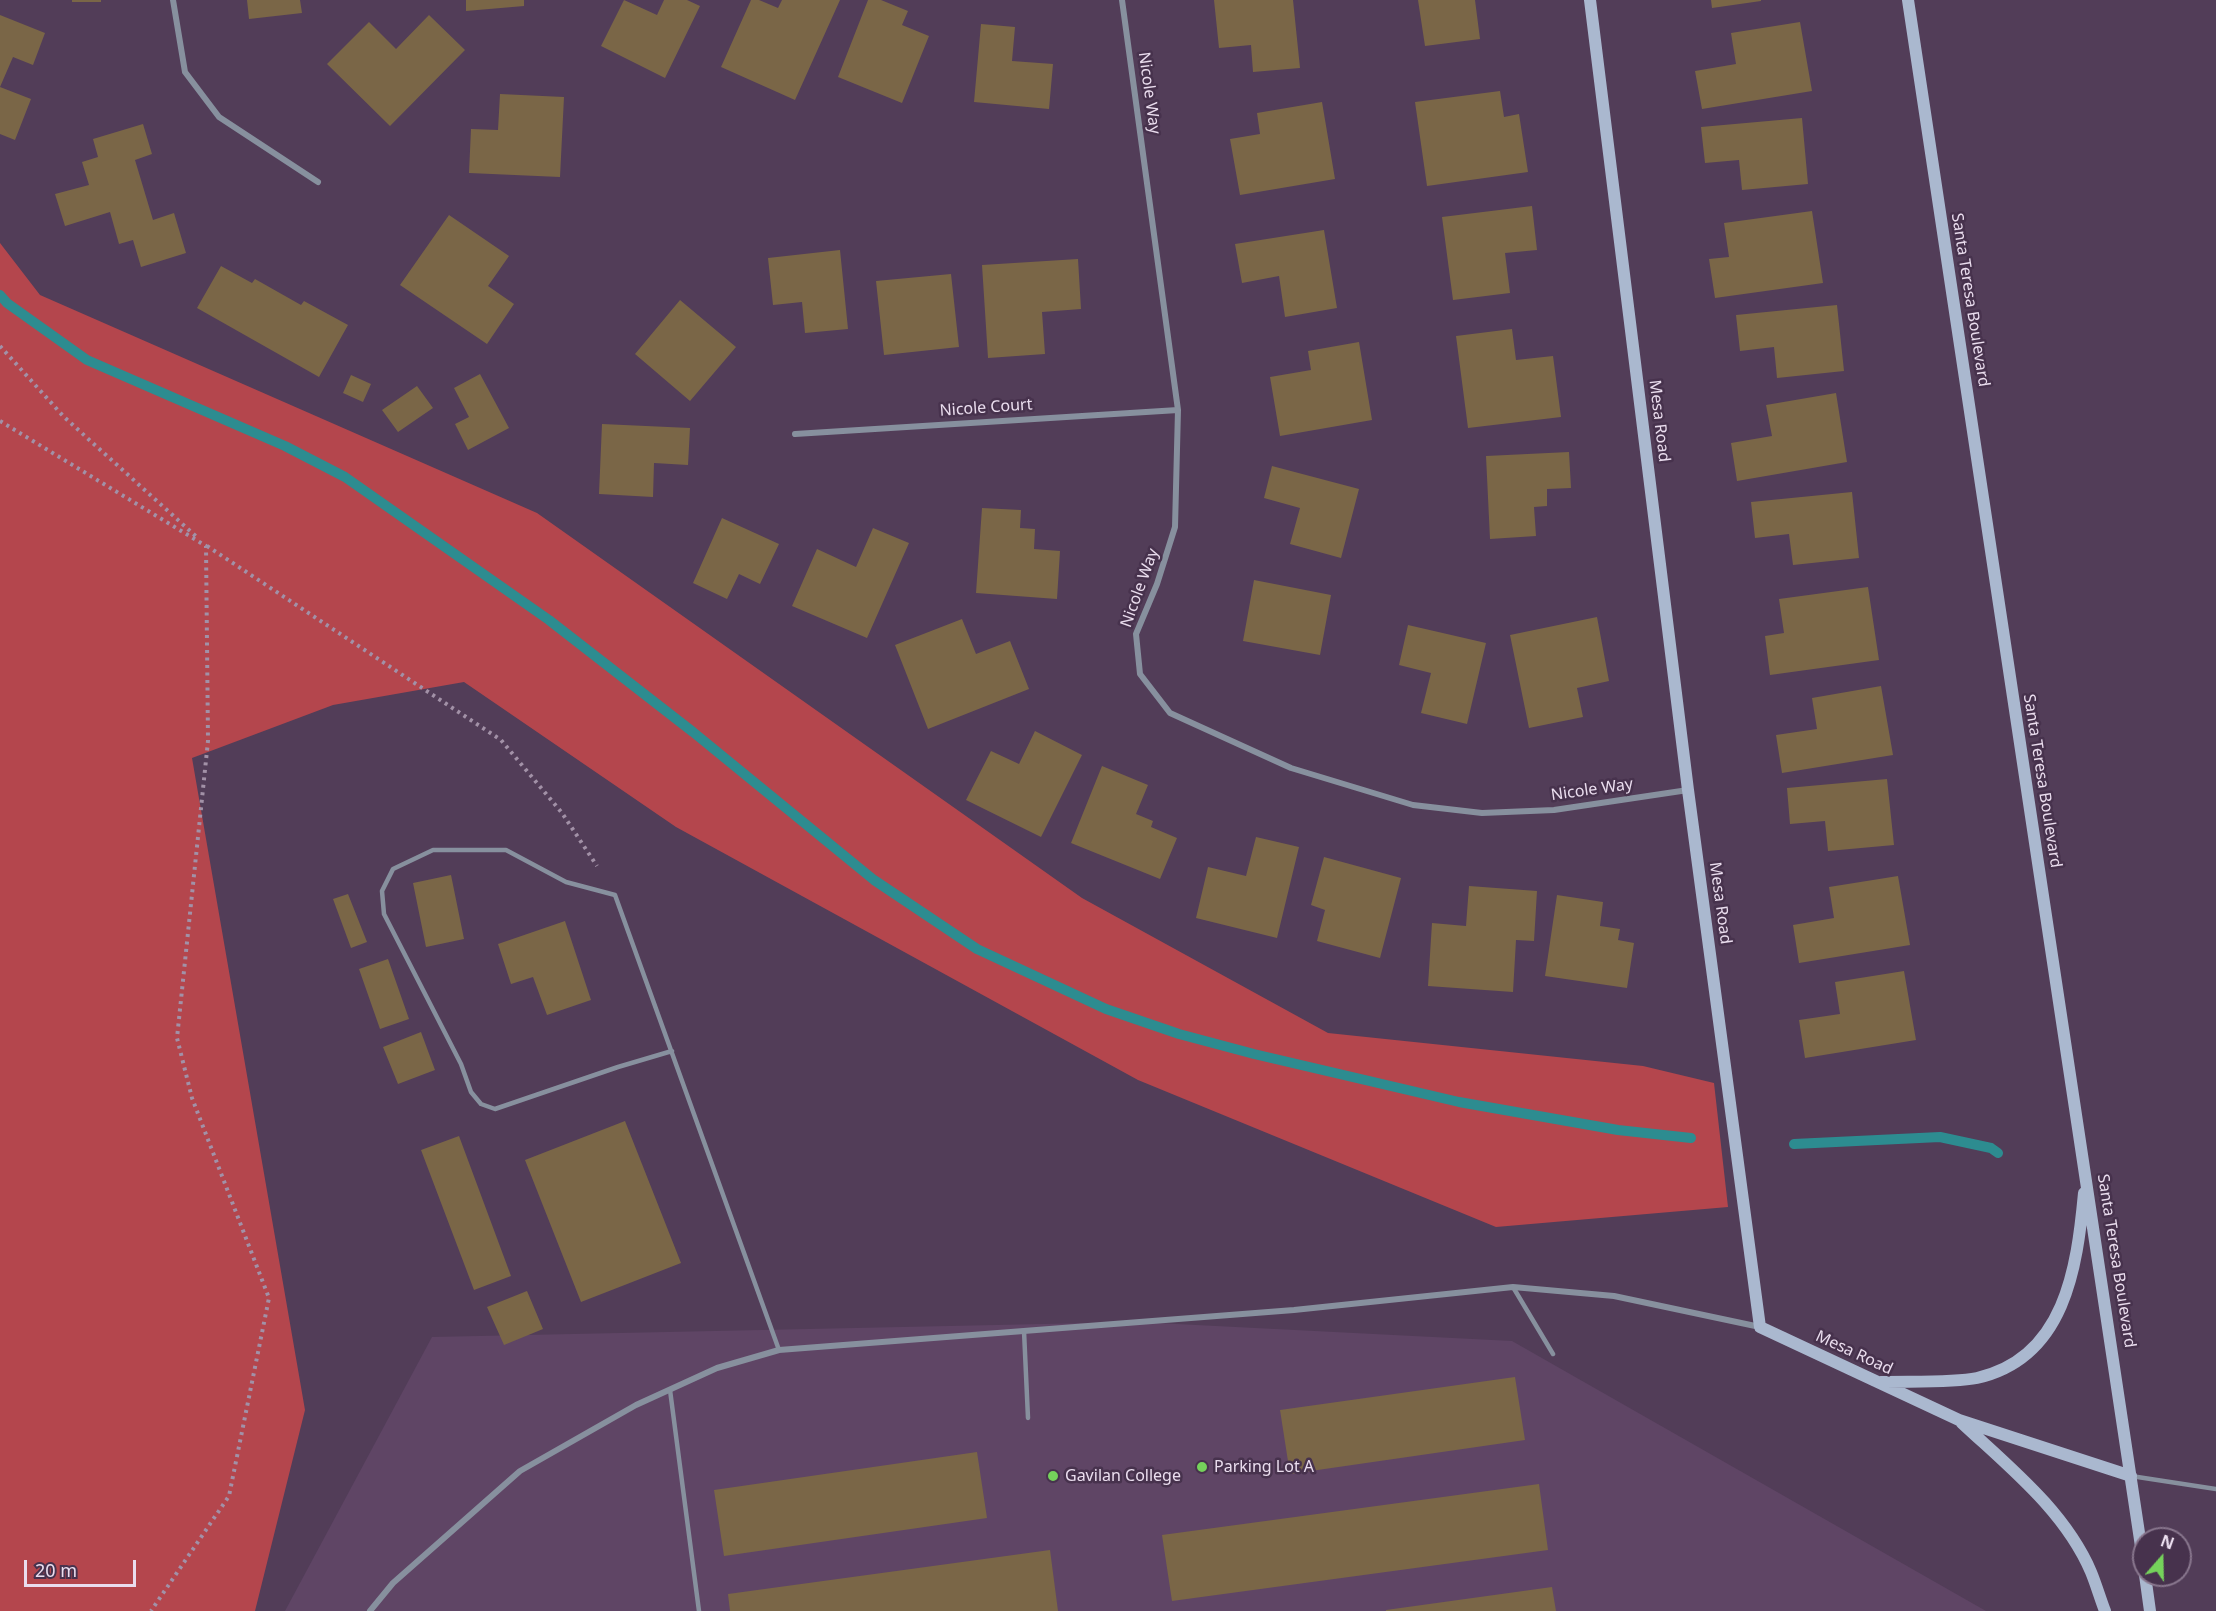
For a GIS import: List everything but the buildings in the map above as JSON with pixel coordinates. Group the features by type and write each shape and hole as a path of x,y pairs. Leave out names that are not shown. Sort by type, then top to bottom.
{"street":[{"path":"173,0 185,72 219,117 318,182"},
{"name":"Nicole Way","path":"1122,0 1178,410 1175,527 1157,584 1136,634 1140,674 1170,713 1291,768 1413,805 1482,813 1554,810 1688,790"},
{"name":"Mesa Road","path":"1590,0 1688,790 1760,1327 1959,1420 2131,1476"},
{"name":"Santa Teresa Boulevard","path":"1908,0 2138,1527"},
{"name":"Nicole Court","path":"795,434 1178,410"},
{"path":"1879,1382 1977,1378 2021,1360 2044,1338 2065,1296 2078,1252 2085,1174"},
{"path":"370,1611 393,1583 520,1471 636,1405 670,1389 717,1368 779,1350 1294,1310 1513,1287 1614,1296 1760,1327"},
{"path":"1959,1420 2028,1485 2063,1526 2090,1570 2105,1611"},
{"path":"2147,1587 2150,1611"}],"lane":[{"path":"672,1051 495,1109 481,1104 471,1092 461,1064 384,914 382,891 393,869 433,850 506,850 566,882 615,895 672,1051 779,1350"},
{"path":"1513,1287 1552,1354"},
{"path":"1024,1331 1028,1418"},
{"path":"670,1389 699,1611"},
{"name":"Mesa Road","path":"2131,1476 2216,1489"}],"path":[{"path":"0,346 64,417 206,546 208,741 177,1038 192,1098 269,1298 229,1496 151,1611"},
{"path":"0,421 206,546 501,740 562,813 615,895"}],"shaded area":[{"path":"0,243 40,295 537,513 1082,898 1328,1033 1643,1066 1714,1083 1728,1207 1496,1227 1138,1080 676,827 464,682 333,705 192,758 305,1410 255,1611 0,1611"},
{"name":"Gavilan College","path":"1137,1322 1512,1341 1986,1611 285,1611 432,1337"}],"waterway":[{"path":"0,295 7,303 87,360 285,446 345,477 549,620 693,732 874,880 977,949 1106,1009 1179,1034 1254,1054 1459,1102 1618,1130 1691,1138"},
{"path":"1794,1144 1940,1137 1991,1148 1998,1153"}],"place":[{"name":"Parking Lot A","path":"1202,1467"},
{"name":"Gavilan College","path":"1053,1476"}]}
